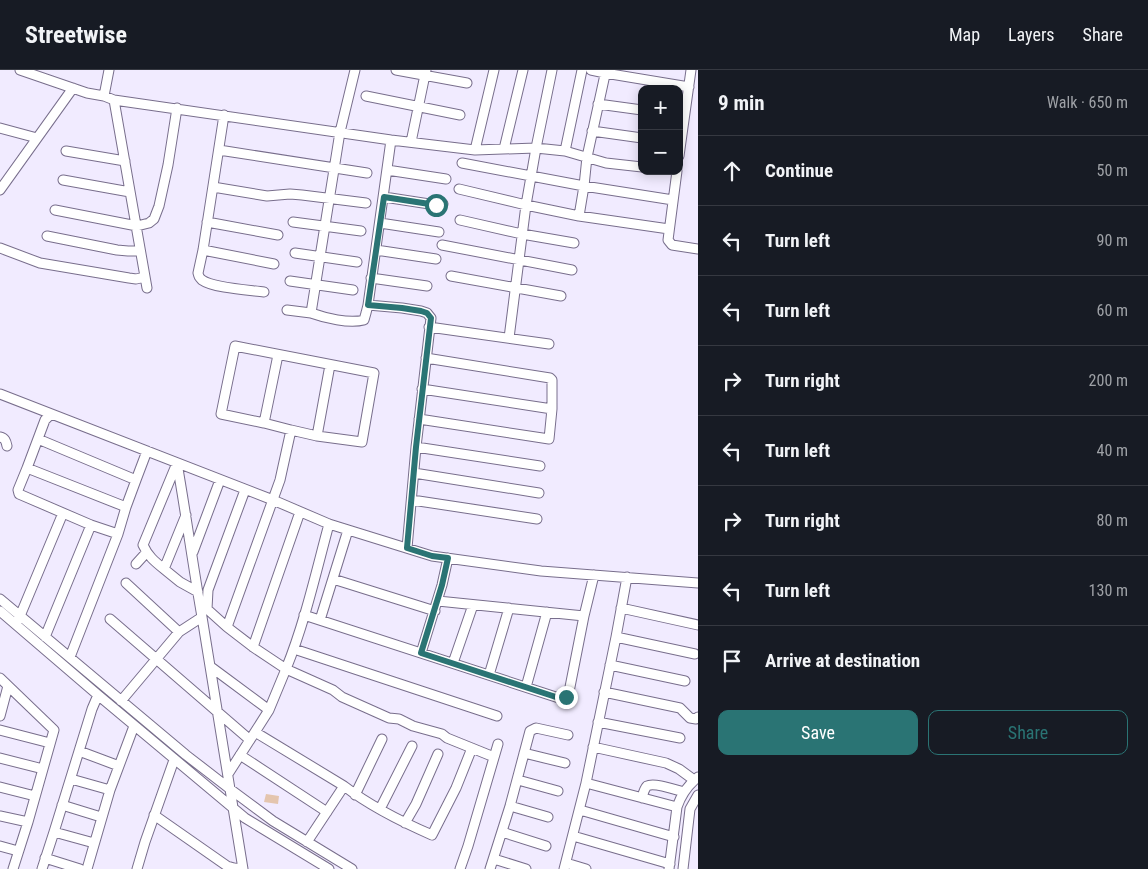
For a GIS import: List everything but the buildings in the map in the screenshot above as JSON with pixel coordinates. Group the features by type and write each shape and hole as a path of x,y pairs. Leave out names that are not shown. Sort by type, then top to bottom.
{"street":[{"path":"20,70 114,100 391,140 475,150 536,148 565,151 606,163 638,167"},
{"path":"104,96 109,70"},
{"path":"311,313 333,168 355,70"},
{"path":"396,70 426,73 467,84"},
{"path":"475,150 494,70"},
{"path":"504,149 523,70"},
{"path":"509,338 530,176 552,70"},
{"path":"565,151 582,70"},
{"path":"591,70 689,87"},
{"path":"683,111 691,70"},
{"path":"579,216 587,157 605,72"},
{"path":"411,142 426,73"},
{"path":"1,187 73,88"},
{"path":"366,96 460,115"},
{"path":"114,100 147,288"},
{"path":"598,104 638,109"},
{"path":"55,210 137,226 149,223 154,219 167,170 177,108"},
{"path":"224,115 198,274 200,278 214,284 264,292"},
{"path":"0,128 37,138"},
{"path":"592,131 638,137"},
{"path":"287,310 357,322 364,320 368,305 391,140"},
{"path":"219,150 366,173"},
{"path":"66,151 125,161"},
{"path":"462,163 584,186 673,200"},
{"path":"387,170 446,179"},
{"path":"676,175 668,240 672,245 698,249"},
{"path":"63,180 130,192"},
{"path":"213,187 267,196 290,194 366,203"},
{"path":"459,189 579,216 670,229"},
{"path":"384,197 436,205 443,204"},
{"path":"460,220 574,243"},
{"path":"207,222 278,235"},
{"path":"292,222 361,231"},
{"path":"380,223 440,232"},
{"path":"47,236 117,250 140,251"},
{"path":"442,245 572,270"},
{"path":"0,248 40,262 136,279 145,277"},
{"path":"203,250 274,264"},
{"path":"376,250 436,259"},
{"path":"295,253 357,262"},
{"path":"451,276 561,296"},
{"path":"371,278 426,286"},
{"path":"290,281 353,290"},
{"path":"368,305 402,308 427,313 431,318 422,389 407,548"},
{"path":"429,327 550,344"},
{"path":"235,346 278,355 374,373 362,442 317,436 221,414 235,346"},
{"path":"264,423 278,355"},
{"path":"419,419 549,439 552,380 548,376 426,358"},
{"path":"317,436 330,365"},
{"path":"422,389 552,409"},
{"path":"0,394 273,500 329,524 432,556 542,571 698,584"},
{"path":"52,414 46,420 38,439 18,490 20,494 91,525 118,534"},
{"path":"227,627 280,480 291,430"},
{"path":"0,436 6,441 7,446"},
{"path":"38,439 136,480"},
{"path":"416,447 540,466"},
{"path":"70,657 148,451"},
{"path":"154,815 227,866 243,869 177,463"},
{"path":"177,463 143,545 146,553 152,559 180,582 198,592"},
{"path":"27,468 126,507"},
{"path":"414,473 539,493"},
{"path":"192,554 220,480"},
{"path":"246,490 208,590 207,609 253,648 286,669 333,690 342,698 390,718 399,719 413,726 442,734 494,757"},
{"path":"412,500 537,519"},
{"path":"253,648 300,512"},
{"path":"18,620 63,513"},
{"path":"164,569 186,515"},
{"path":"228,774 269,710 294,650 329,524"},
{"path":"45,637 91,525"},
{"path":"320,620 348,530"},
{"path":"136,564 146,553"},
{"path":"421,653 438,601 448,558"},
{"path":"304,615 562,699 569,692 594,575"},
{"path":"586,869 565,866 580,810 627,577"},
{"path":"333,579 435,611"},
{"path":"126,583 180,632"},
{"path":"0,599 18,620 98,695 234,810 330,869"},
{"path":"438,601 584,616"},
{"path":"453,663 473,605"},
{"path":"489,675 509,608"},
{"path":"621,608 698,625"},
{"path":"0,611 45,637 186,755 273,821 352,869"},
{"path":"526,687 547,612"},
{"path":"122,701 180,632 202,617"},
{"path":"110,619 250,740"},
{"path":"616,637 695,654"},
{"path":"294,650 497,716"},
{"path":"610,665 685,682"},
{"path":"211,667 269,710"},
{"path":"0,678 54,730 28,822 12,869"},
{"path":"0,716 8,686"},
{"path":"604,692 680,708 690,718 696,719 698,717"},
{"path":"42,869 92,708 98,695"},
{"path":"598,722 680,738"},
{"path":"87,869 110,790 134,726"},
{"path":"490,869 518,780 530,731 536,728 568,735"},
{"path":"0,730 50,743"},
{"path":"256,732 344,786 355,795 405,823 432,835 456,788 472,748"},
{"path":"355,795 382,739"},
{"path":"460,869 498,744"},
{"path":"380,809 412,746"},
{"path":"573,836 670,867 677,807 684,792 696,779 666,763 593,747"},
{"path":"79,751 119,766"},
{"path":"524,753 566,763"},
{"path":"405,823 416,804 438,754"},
{"path":"240,755 327,812"},
{"path":"0,758 43,769"},
{"path":"137,869 174,760"},
{"path":"71,779 110,790"},
{"path":"518,780 558,791"},
{"path":"586,782 677,807"},
{"path":"642,798 647,786 653,785 684,792"},
{"path":"307,842 344,786"},
{"path":"0,787 35,796"},
{"path":"683,869 690,810 698,795"},
{"path":"62,805 102,817"},
{"path":"510,806 548,817"},
{"path":"580,810 674,838"},
{"path":"0,816 28,822"},
{"path":"676,822 688,824"},
{"path":"54,832 94,844"},
{"path":"502,832 546,846"},
{"path":"0,846 18,851"},
{"path":"45,858 80,869"},
{"path":"494,859 526,869"}],"route":[{"path":"436,205 384,197 368,305 421,311 427,313 431,318 416,447 407,548 432,556 448,558 442,585 421,653 562,699 566,697"}]}
